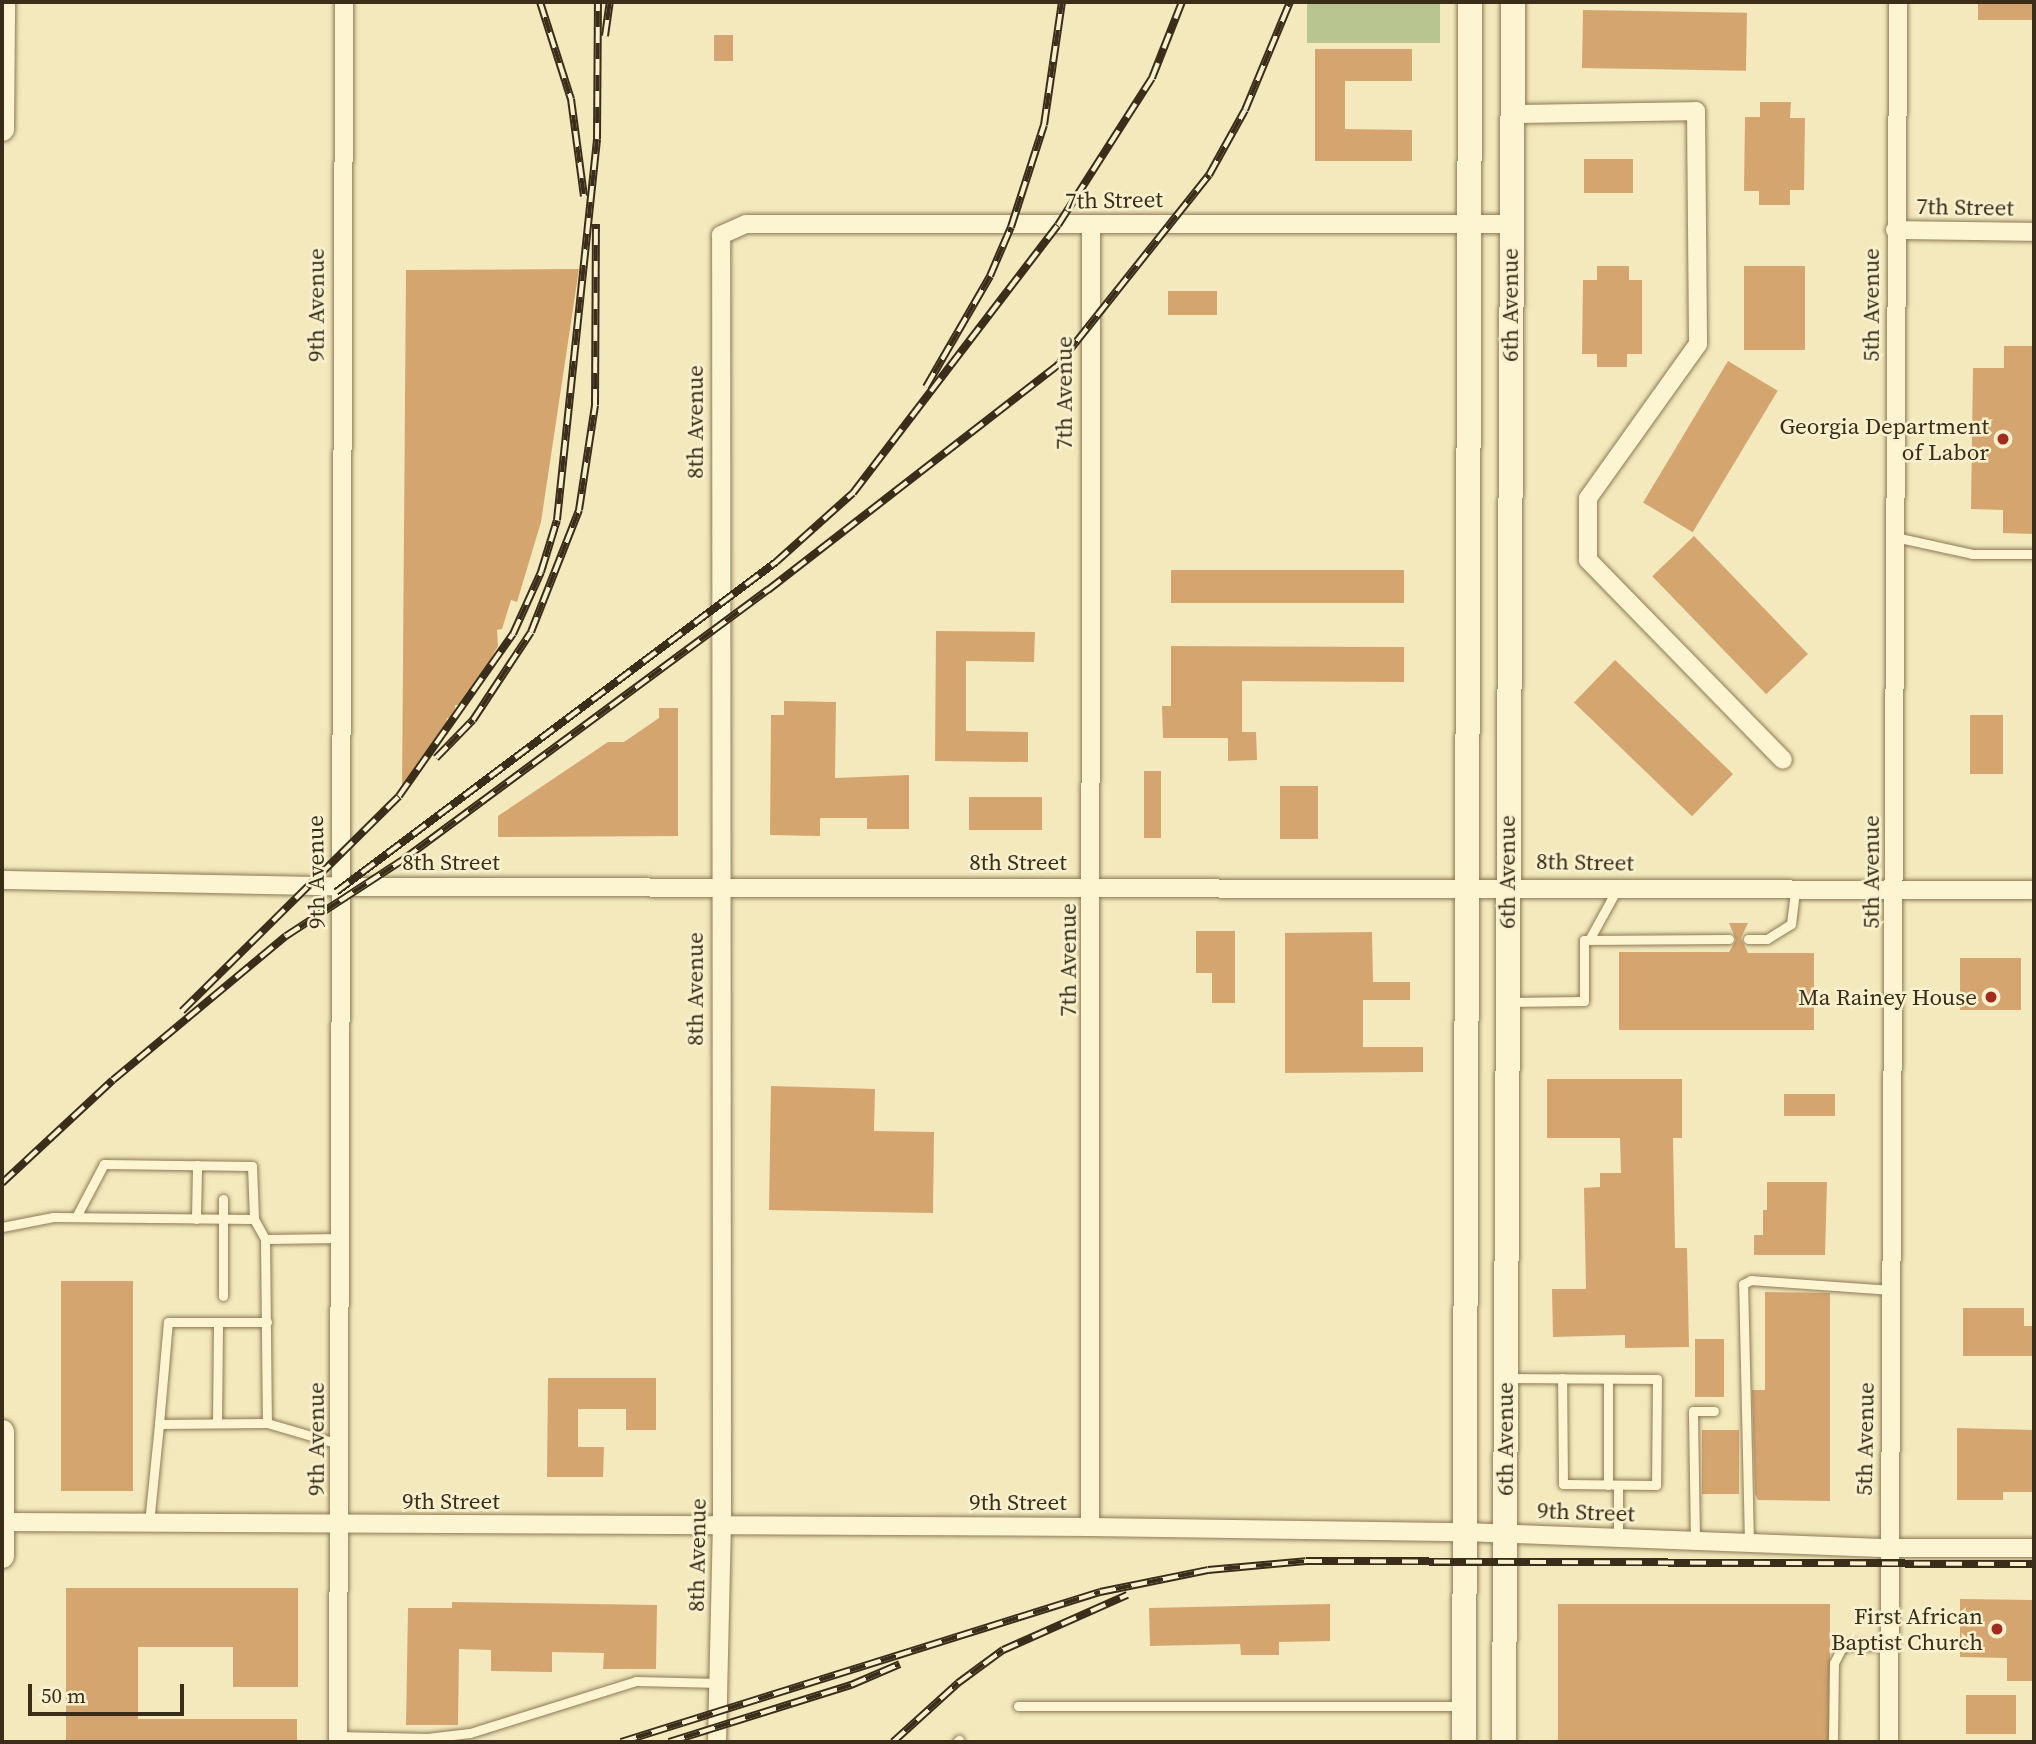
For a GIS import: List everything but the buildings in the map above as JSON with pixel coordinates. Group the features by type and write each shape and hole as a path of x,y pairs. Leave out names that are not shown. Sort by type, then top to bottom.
{"main road":[{"path":"2,129 3,2"},
{"name":"6th Avenue","path":"1464,1742 1470,2"},
{"name":"6th Avenue","path":"1504,1742 1513,2"},
{"path":"2,1432 2,1556"}],"street":[{"name":"9th Avenue","path":"338,1739 341,1525 344,2"},
{"name":"5th Avenue","path":"1889,1742 1888,1548 1896,888 1895,230 1898,2"},
{"path":"1511,114 1696,111 1698,344 1588,498 1588,560 1783,760"},
{"name":"7th Street","path":"721,235 746,224 1511,224"},
{"name":"7th Avenue","path":"1090,1527 1092,887 1088,410 1091,225"},
{"name":"7th Street","path":"1895,230 2034,232"},
{"name":"8th Avenue","path":"718,1742 722,1525 719,885 721,235"},
{"name":"8th Street","path":"2,880 341,887 1507,886 2034,890"},
{"name":"9th Street","path":"2,1522 1090,1527 1464,1532 1888,1548 2034,1548"}],"lane":[{"path":"1895,537 1972,554 2034,554"},
{"path":"1589,940 1618,887"},
{"path":"1748,939 1767,939 1791,924 1795,888"},
{"path":"1507,1002 1584,1001 1584,940 1729,939"},
{"path":"76,1217 104,1164 253,1166 254,1219 265,1240 267,1423"},
{"path":"196,1219 197,1165"},
{"path":"223,1165 223,1177"},
{"path":"223,1199 223,1296"},
{"path":"2,1227 76,1217 254,1219"},
{"path":"265,1240 341,1238"},
{"path":"1749,1543 1743,1284 1751,1280 1891,1290"},
{"path":"216,1423 221,1320"},
{"path":"149,1523 168,1322 267,1322"},
{"path":"1506,1378 1562,1378 1657,1379 1656,1485 1563,1485 1562,1378"},
{"path":"1608,1379 1618,1538"},
{"path":"1695,1541 1693,1411 1714,1411"},
{"path":"159,1424 267,1423 341,1445"},
{"path":"1833,1742 1834,1663 1841,1650 1849,1645 1889,1646"},
{"path":"338,1739 428,1738 470,1733 636,1681 720,1683"},
{"path":"1017,1706 1464,1706"}],"green space":[{"path":"1307,2 1440,2 1440,43 1307,43"}],"railway":[{"path":"540,2 571,99 584,196"},
{"path":"182,1011 399,796 513,634 541,572 557,520 597,139 598,2"},
{"path":"605,36 610,2"},
{"path":"926,387 990,276 1011,227 1044,125 1062,2"},
{"path":"336,892 776,562 853,493 1058,225 1152,78 1182,2"},
{"path":"2,1183 113,1080 286,936 404,859 768,590 1057,366 1209,175 1245,110 1290,2"},
{"path":"436,758 473,720 531,632 579,510 595,405 596,224"},
{"path":"621,1742 1100,1592 1208,1570 1306,1561 2034,1564"},
{"path":"893,1742 958,1683 1003,1650 1127,1595"},
{"path":"669,1742 851,1685 900,1664"}],"place":[{"name":"Georgia Department of Labor","path":"2003,439"},
{"name":"Ma Rainey House","path":"1991,997"},
{"name":"First African Baptist Church","path":"1997,1629"}]}
